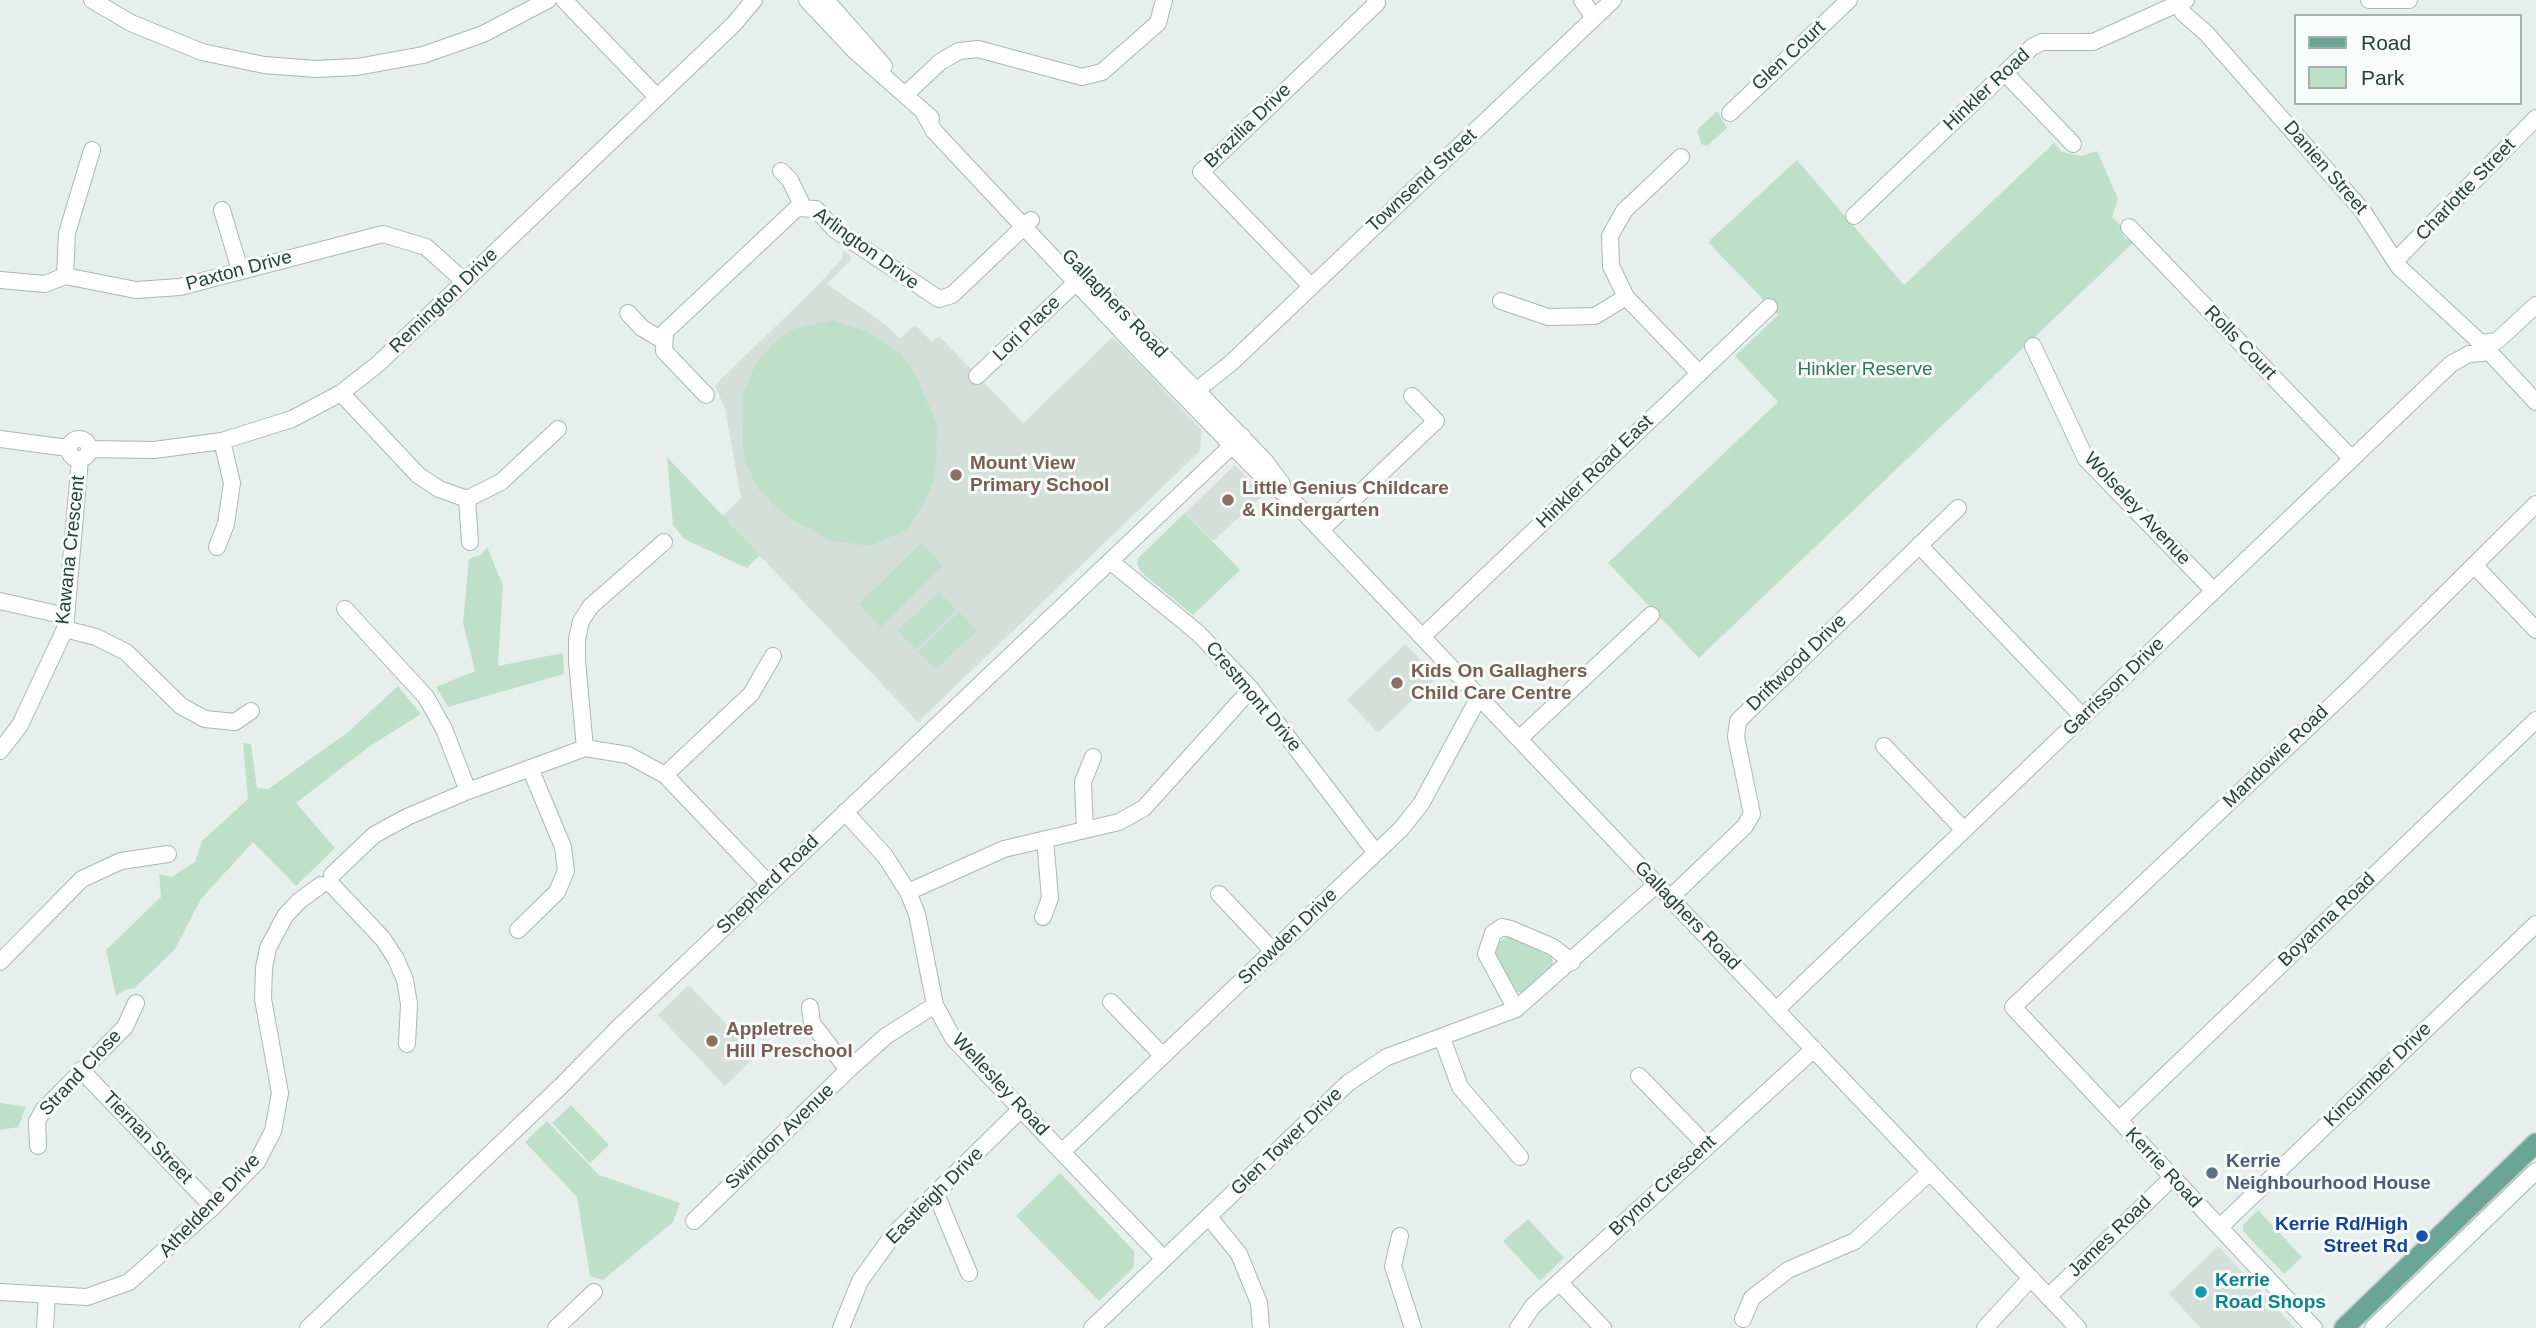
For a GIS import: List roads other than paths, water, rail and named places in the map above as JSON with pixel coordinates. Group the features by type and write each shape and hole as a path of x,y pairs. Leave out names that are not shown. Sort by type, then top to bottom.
{"main road":[{"path":"2344,1328 2536,1143"}],"street":[{"path":"92,0 131,23 202,52 264,65 316,69 357,67 423,55 483,34 548,0"},
{"path":"564,0 657,97"},
{"name":"Remington Drive","path":"734,24 754,0"},
{"name":"Remington Drive","path":"0,439 79,452 154,450 222,440 292,419 341,393 378,364 734,24 766,0"},
{"name":"Gallaghers Road","path":"807,0 867,54 924,113 934,131 1028,222 2078,1328"},
{"name":"Gallaghers Road","path":"826,0 867,54"},
{"path":"894,83 959,51 978,48 1082,77 1102,72 1158,23 1164,0"},
{"name":"Brazilia Drive","path":"1311,286 1201,172 1377,3 1375,0"},
{"path":"1582,0 1594,18"},
{"name":"Townsend Street","path":"1200,393 1613,0"},
{"name":"Glen Court","path":"1730,113 1849,0"},
{"path":"2369,0 2409,0"},
{"name":"Danien Street","path":"2184,1 2206,33 2362,210 2395,261 2536,402"},
{"name":"Hinkler Road","path":"1854,216 2032,47 2042,42 2093,42 2184,1"},
{"path":"2005,74 2073,144"},
{"name":"Charlotte Street","path":"2395,261 2536,118"},
{"path":"65,276 67,233 92,150"},
{"path":"1681,157 1624,211 1610,236 1611,266 1626,297 1699,373"},
{"name":"Arlington Drive","path":"781,171 790,180 803,207"},
{"name":"Arlington Drive","path":"663,340 665,332 797,208 816,209 834,229 939,299 952,295 1028,222"},
{"path":"222,210 240,270"},
{"name":"Rolls Court","path":"2129,228 2351,458"},
{"name":"Paxton Drive","path":"0,280 45,284 65,276 136,290 180,287 383,234 426,247 464,281"},
{"name":"Gallaghers Road","path":"1081,278 1200,393 1237,441"},
{"name":"Lori Place","path":"977,376 1081,278"},
{"path":"1502,301 1548,317 1595,316 1626,297"},
{"name":"Garrisson Drive","path":"2451,364 2469,354 2487,352 2536,305"},
{"name":"Danien Street","path":"2439,306 2463,334 2487,352"},
{"name":"Hinkler Road East","path":"1422,637 1769,307"},
{"path":"628,313 642,328 663,340 664,351 706,395"},
{"name":"Garrisson Drive","path":"1776,1010 2451,364 2462,349 2463,334"},
{"name":"Wolseley Avenue","path":"2033,346 2087,459 2214,591"},
{"path":"341,393 418,475 439,489 467,499 501,482 558,429"},
{"path":"1321,530 1436,421 1412,396"},
{"path":"217,547 226,524 232,483 222,440"},
{"name":"Shepherd Road","path":"308,1328 769,884 1237,441"},
{"name":"Kawana Crescent","path":"0,751 25,714 66,622 79,452"},
{"path":"467,499 470,542"},
{"name":"Mandowie Road","path":"2013,1007 2475,566 2536,504"},
{"name":"Driftwood Drive","path":"1670,898 1745,826 1752,814 1736,737 1738,722 1958,508"},
{"path":"585,748 577,639 581,621 591,606 664,542"},
{"path":"1919,545 2083,717"},
{"name":"Crestmont Drive","path":"1110,561 1198,633 1251,690 1376,853"},
{"path":"2475,566 2536,630"},
{"path":"0,601 66,622 111,643 126,652 181,706 205,719 234,722 251,711"},
{"path":"345,609 426,697 443,729 468,791"},
{"path":"1519,739 1651,615"},
{"path":"665,775 751,694 773,656"},
{"path":"908,892 970,863 1045,839 1119,822 1144,808 1251,690"},
{"name":"Snowden Drive","path":"1063,1151 1376,853 1421,804 1479,696"},
{"name":"Boyanna Road","path":"2119,1120 2536,720"},
{"path":"1884,746 1964,830"},
{"name":"Atheldene Drive","path":"0,1292 87,1297 129,1282 213,1207 257,1162 273,1130 280,1093 264,999 264,968 275,932 299,901 328,882 374,835 468,791 585,748 628,755 665,775 769,884"},
{"path":"1085,829 1083,782 1093,757"},
{"path":"518,930 558,892 566,871 563,847 530,768"},
{"name":"Wellesley Road","path":"845,812 885,856 908,892 917,914 935,1005 953,1038 1164,1259"},
{"path":"1043,917 1050,898 1045,839"},
{"path":"0,962 13,945 82,879 121,862 168,854"},
{"path":"328,882 383,939 396,959 405,980 409,1004 407,1044"},
{"name":"Glen Tower Drive","path":"1094,1327 1348,1083 1387,1057 1516,1009 1657,884"},
{"path":"1219,894 1273,951"},
{"name":"Kincumber Drive","path":"2220,1227 2536,924"},
{"path":"1516,1009 1486,954 1493,933 1502,927 1511,929 1553,947 1572,962"},
{"path":"1111,1002 1163,1056"},
{"name":"Strand Close","path":"38,1146 37,1121 44,1108 125,1027 136,1003"},
{"name":"Swindon Avenue","path":"694,1221 848,1070 886,1036 935,1005"},
{"path":"810,1007 812,1023 848,1070"},
{"name":"Kerrie Road","path":"2013,1007 2314,1328"},
{"path":"1442,1038 1464,1093 1520,1157"},
{"name":"Brynor Crescent","path":"1518,1328 1533,1306 1814,1049"},
{"name":"Tiernan Street","path":"81,1070 213,1207"},
{"path":"1639,1076 1706,1145"},
{"name":"Eastleigh Drive","path":"841,1328 860,1281 893,1235 1022,1108"},
{"path":"2373,1328 2536,1171"},
{"path":"1743,1320 1752,1298 1788,1270 1855,1241 1930,1172"},
{"name":"James Road","path":"2048,1297 2172,1178"},
{"path":"936,1194 969,1273"},
{"path":"1209,1217 1238,1254 1259,1303 1261,1328"},
{"path":"1400,1236 1393,1266 1413,1328"},
{"path":"1985,1328 2034,1281"},
{"path":"1559,1282 1603,1328"},
{"path":"556,1328 594,1292"},
{"path":"45,1328 47,1295"}],"place":[{"name":"Mount View Primary School","path":"956,475"},
{"name":"Little Genius Childcare & Kindergarten","path":"1228,500"},
{"name":"Kids On Gallaghers Child Care Centre","path":"1397,683"},
{"name":"Appletree Hill Preschool","path":"712,1041"},
{"name":"Kerrie Neighbourhood House","path":"2212,1173"},
{"name":"Kerrie Rd/High Street Rd","path":"2422,1236"},
{"name":"Kerrie Road Shops","path":"2201,1292"}],"park label":[{"name":"Hinkler Reserve","path":"1865,370"}]}
